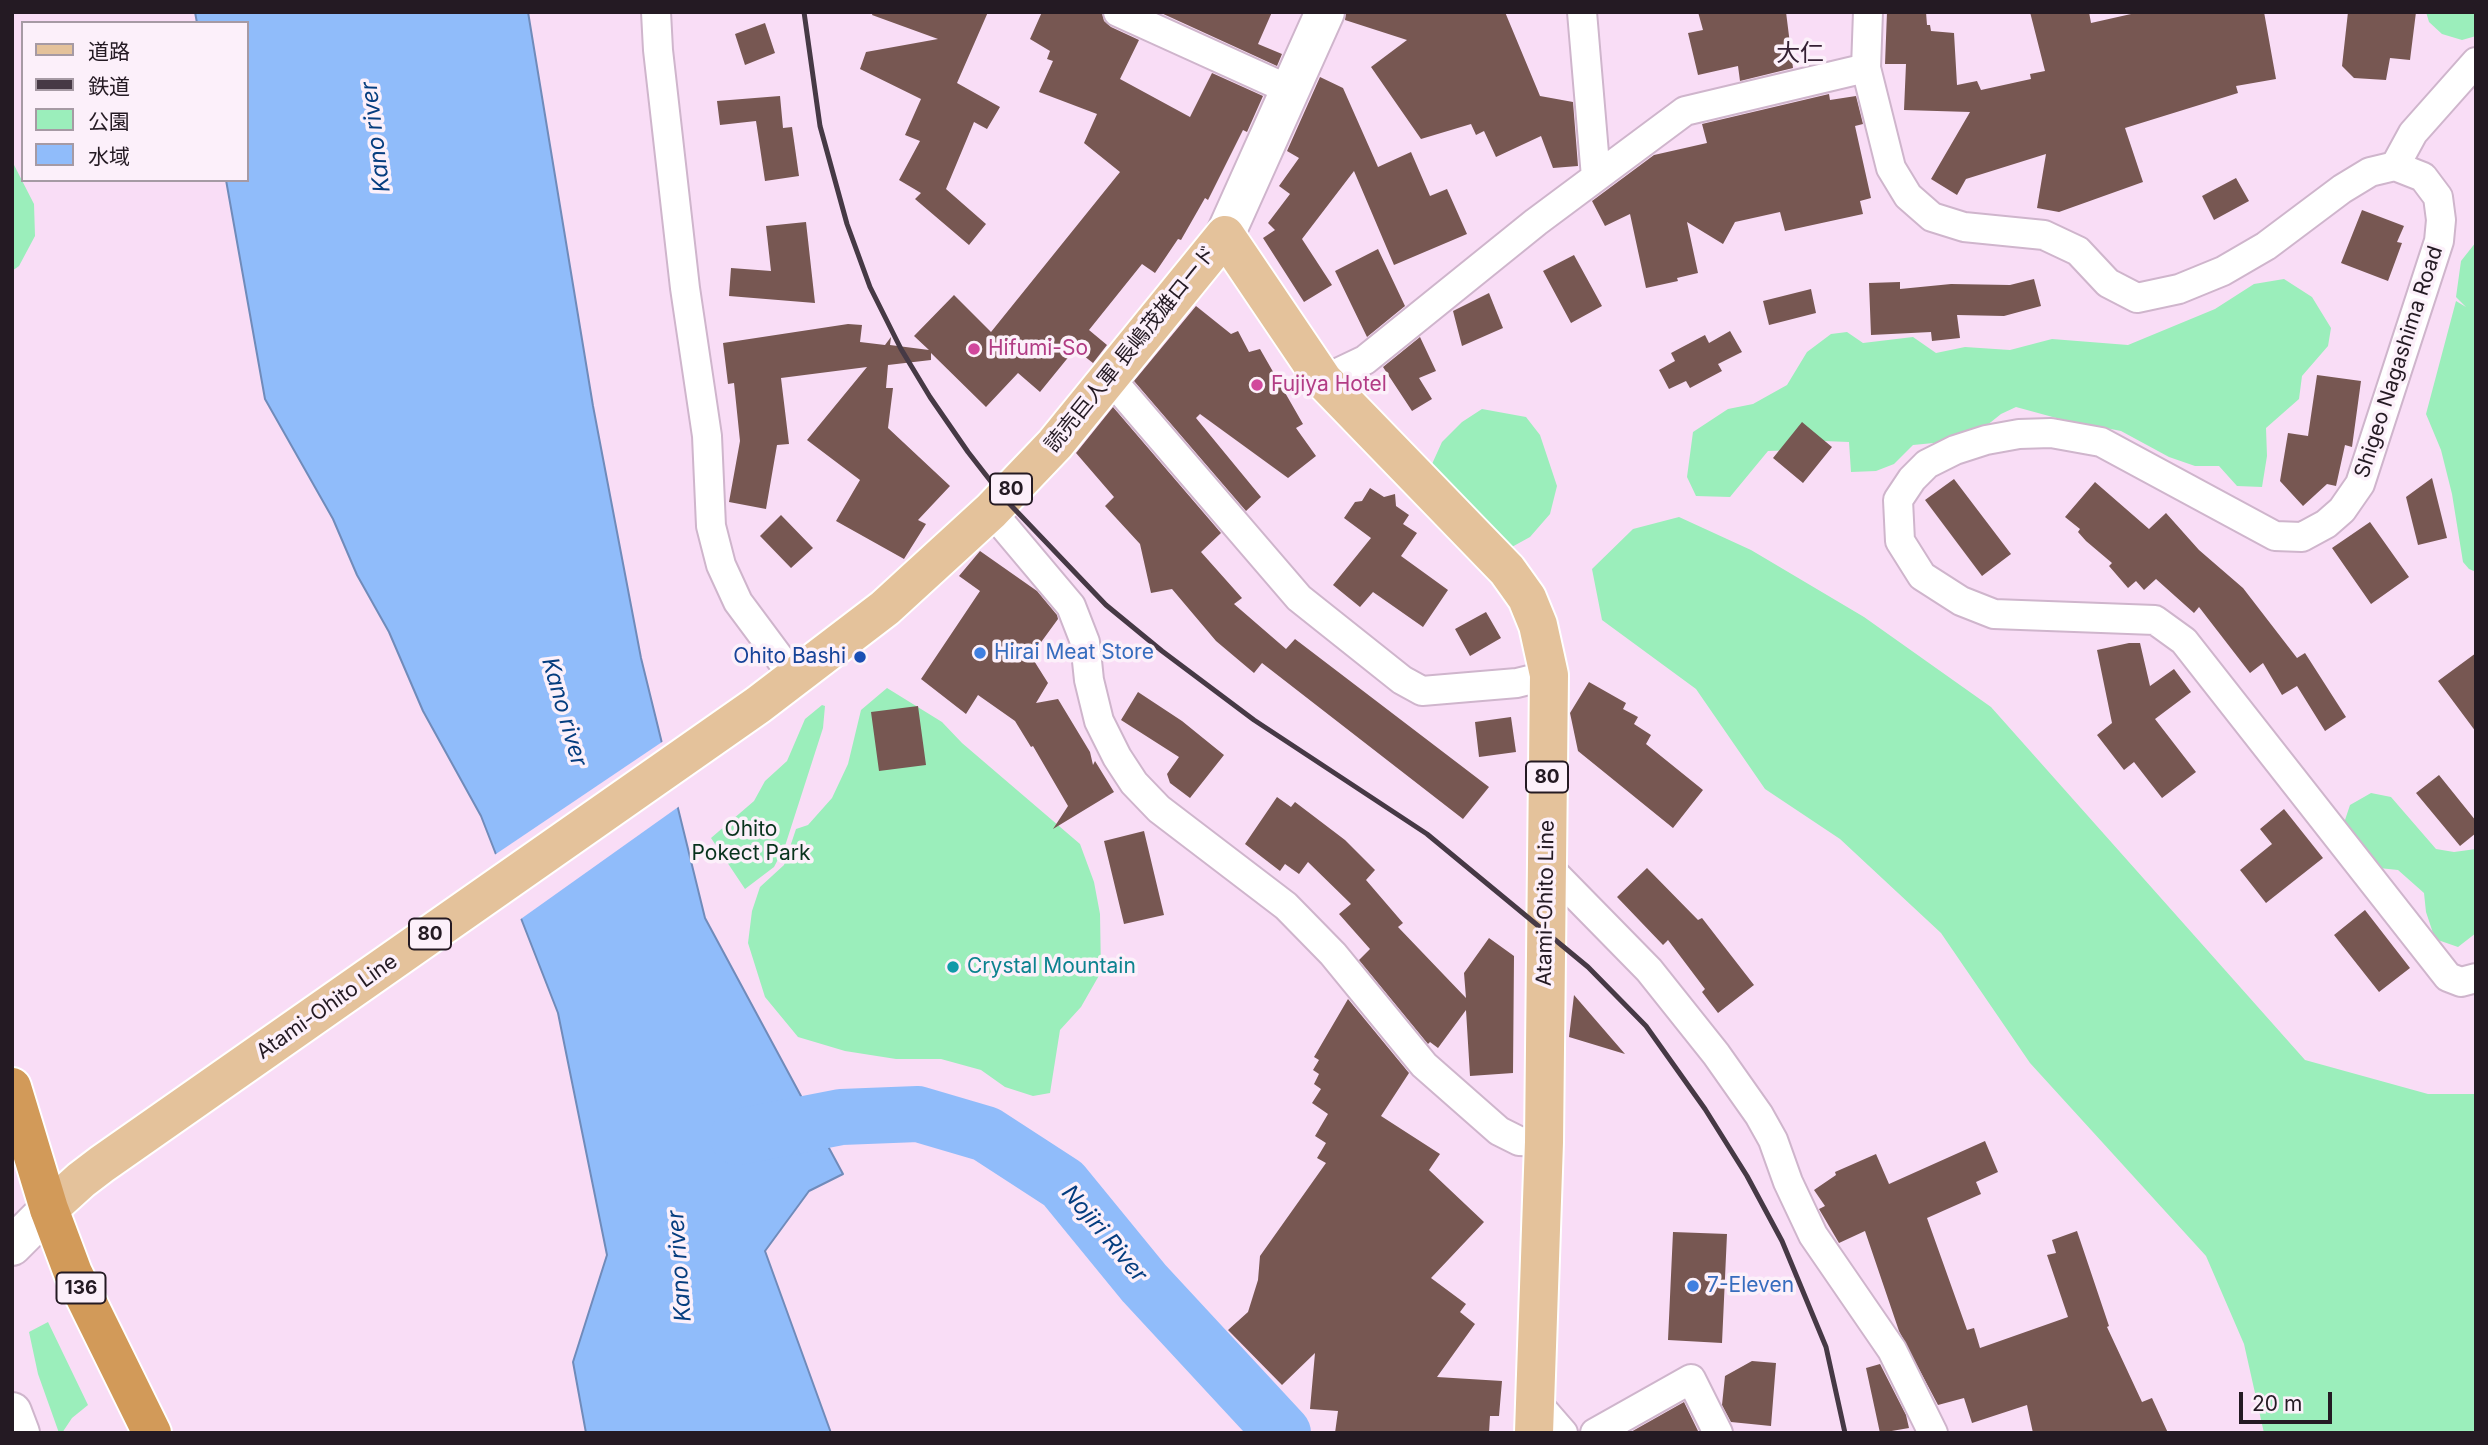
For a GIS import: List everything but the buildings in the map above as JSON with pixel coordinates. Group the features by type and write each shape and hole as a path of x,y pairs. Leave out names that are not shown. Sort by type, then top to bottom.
{"highway":[{"name":"136","path":"12,1087 49,1209 73,1273 152,1433"}],"main road":[{"name":"読売巨人軍 長嶋茂雄ロード","path":"758,705 885,608 990,511 1055,444 1225,235 1325,12"},
{"name":"Atami-Ohito Line","path":"1225,235 1323,380 1507,570 1527,598 1538,625 1549,675 1544,1142 1535,1417"},
{"name":"Atami-Ohito Line","path":"49,1209 102,1164 758,705"},
{"path":"12,1246 49,1209"},
{"path":"12,1412 20,1433"}],"street":[{"path":"656,12 685,288 707,436 710,526 721,565 738,602 793,676"},
{"path":"1118,12 1290,90"},
{"path":"1582,12 1596,177"},
{"path":"1868,12 1866,68 1891,168 1908,196 1932,217 1964,227 2044,235 2078,251 2108,283 2137,298 2179,289 2223,271 2266,246 2342,189 2370,172 2395,166 2413,133 2476,62"},
{"path":"1323,380 1365,360 1536,222 1685,111 1866,68"},
{"name":"Shigeo Nagashima Road","path":"2395,166 2423,177 2438,197 2441,220 2439,242 2360,484 2342,510 2326,524 2302,537 2275,536 2101,442 2041,433 1986,440 1955,450 1927,464 1898,499 1899,541 1922,576 1961,601 1994,614 2155,620 2184,641 2448,976 2461,982 2476,978"},
{"path":"1109,377 1299,597 1402,680 1422,691 1517,683 1549,675"},
{"path":"990,511 1072,606 1085,642 1089,680 1099,721 1134,783 1159,809 1286,906 1334,954 1424,1065 1499,1132 1519,1141 1544,1142"},
{"path":"1546,865 1649,970 1716,1054 1759,1115 1773,1140 1788,1182 1813,1235 1892,1350 1933,1433"},
{"path":"1595,1433 1690,1379 1718,1433"},
{"path":"1535,1417 1563,1433"}],"green space":[{"path":"2426,12 2476,12 2476,36 2462,40 2442,34 2429,22"},
{"path":"12,161 34,204 35,236 19,266 12,271"},
{"path":"2476,242 2476,572 2463,562 2452,494 2441,450 2426,414 2456,301 2466,307 2456,297 2461,261"},
{"path":"2284,279 2312,297 2331,328 2328,346 2302,376 2299,399 2266,428 2267,456 2262,487 2237,486 2219,466 2195,466 2169,457 2121,431 2016,407 2001,414 1986,426 1944,442 1913,445 1894,464 1876,471 1851,472 1849,442 1823,441 1796,450 1768,451 1730,497 1696,496 1687,477 1693,432 1728,409 1753,404 1787,385 1807,352 1831,334 1847,332 1863,343 1913,337 1936,353 1965,347 2010,350 2052,339 2128,345 2215,309 2254,284"},
{"path":"1482,409 1526,417 1540,435 1557,486 1550,514 1530,537 1510,548 1441,485 1432,464 1442,442 1462,422"},
{"path":"1679,517 1751,550 1864,617 1991,707 2305,1060 2428,1094 2476,1094 2476,1433 2264,1433 2244,1344 2206,1256 2030,1063 1941,933 1840,839 1765,789 1696,689 1602,620 1592,569 1633,529"},
{"path":"887,688 942,722 962,743 1080,844 1094,882 1100,914 1101,972 1081,1007 1060,1030 1050,1093 1033,1096 1005,1087 981,1070 941,1059 896,1059 845,1051 798,1037 765,997 748,943 752,911 760,887 784,865 796,829 808,825 832,798 848,764 861,710"},
{"name":"Ohito Pokect Park","path":"822,705 825,706 823,728 785,846 774,867 745,889 711,838 754,801 765,781 787,761 805,719"},
{"path":"2371,793 2391,797 2436,849 2454,852 2476,849 2476,933 2458,947 2435,939 2426,912 2424,893 2398,870 2379,868 2344,823 2350,805"},
{"path":"48,1322 88,1405 72,1418 62,1433 59,1433 38,1374 29,1332"}],"water":[{"name":"Kano river","path":"195,12 528,12 593,406 641,658 705,918 843,1174 809,1191 765,1251 831,1433 586,1433 573,1362 607,1255 558,1013 481,816 423,711 389,632 357,575 333,519 265,399 226,182 248,182 248,21 197,21"}],"pier":[{"path":"665,740 681,805 518,921 493,856"}],"waterway":[{"name":"Nojiri River","path":"738,1137 841,1117 918,1114 986,1134 1063,1184 1144,1283 1283,1433"}],"railway":[{"path":"804,12 820,126 847,224 870,287 901,349 968,452 1003,497 1106,605 1254,720 1427,834 1588,967 1646,1026 1705,1109 1747,1176 1782,1241 1826,1347 1845,1433"}],"place":[{"name":"Hifumi-So","path":"974,349"},
{"name":"Fujiya Hotel","path":"1257,385"},
{"name":"Hirai Meat Store","path":"980,653"},
{"name":"Ohito Bashi","path":"860,657"},
{"name":"Crystal Mountain","path":"953,967"},
{"name":"7-Eleven","path":"1693,1286"}],"district":[{"name":"大仁","path":"1800,54"}]}
